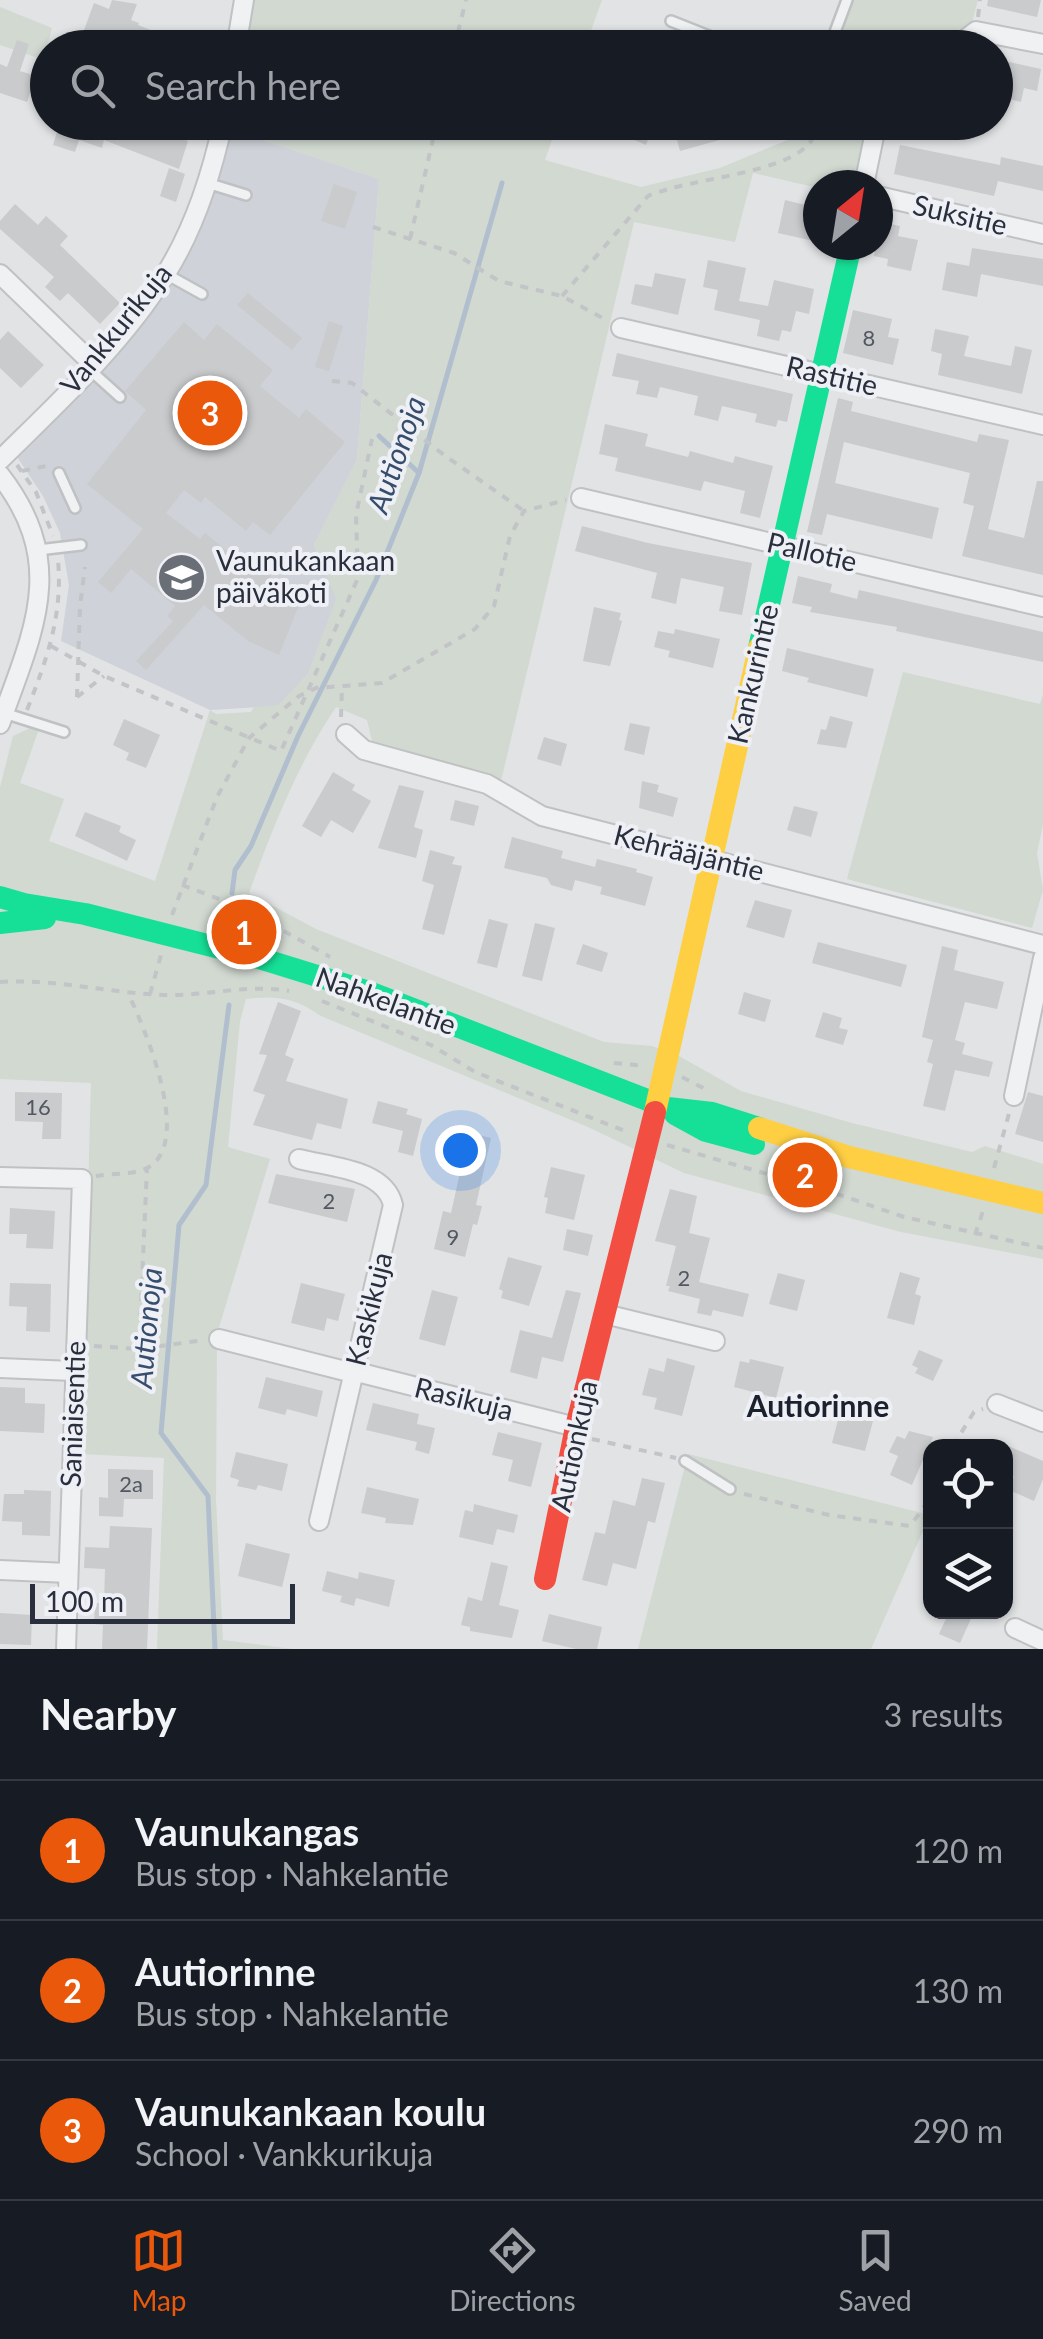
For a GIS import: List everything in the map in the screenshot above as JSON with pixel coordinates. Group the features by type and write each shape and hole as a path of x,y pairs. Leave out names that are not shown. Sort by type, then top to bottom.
{"street":[{"path":"239,30 244,0"},
{"path":"1013,38 1043,44"},
{"name":"Vankkurikuja","path":"1,471 166,274 193,218 214,140"},
{"path":"867,170 873,140"},
{"name":"Suksitie","path":"893,199 1043,234"},
{"name":"Kankurintie","path":"662,1106 665,1072 711,858 848,260"},
{"path":"0,274 91,367"},
{"name":"Rastitie","path":"621,328 1043,425"},
{"path":"1,471 22,508 38,550 40,603 34,634 2,718"},
{"name":"Pallotie","path":"581,498 1043,606"},
{"name":"Kehrääjäntie","path":"346,734 364,750 486,784 542,816 1043,945"},
{"name":"Nahkelantie","path":"0,897 30,906 82,912 260,958 369,992 662,1106 706,1131 987,1198 1043,1220"},
{"name":"Nahkelantie","path":"0,922 97,918"},
{"path":"1014,1096 1043,958"},
{"name":"Autionkuja","path":"544,1579 648,1140 662,1106"},
{"name":"Kaskikuja","path":"299,1159 376,1179 390,1193 394,1205 319,1522"},
{"path":"0,1177 82,1180"},
{"name":"Saniaisentie","path":"66,1649 82,1180"},
{"name":"Nahkelantie","path":"987,1198 1043,1203"},
{"path":"605,1314 715,1341"},
{"name":"Rasikuja","path":"219,1340 576,1431"},
{"path":"0,1368 73,1371"},
{"path":"997,1404 1043,1422"},
{"path":"0,1570 68,1573"},
{"path":"1015,1628 1043,1641"}],"lane":[{"path":"835,30 846,0"},
{"path":"671,21 693,30"},
{"path":"204,182 246,195"},
{"path":"166,274 202,294"},
{"path":"91,367 120,398"},
{"path":"59,473 75,508"},
{"path":"38,550 81,544"},
{"path":"2,718 24,718 64,732"},
{"path":"685,1461 730,1489"}],"path":[{"path":"458,30 466,0"},
{"path":"410,239 433,140"},
{"path":"562,296 648,196 779,162 811,140"},
{"path":"373,228 454,253 500,281 562,296 621,328"},
{"path":"332,381 352,383 444,456 524,511"},
{"path":"24,718 51,646 104,676 280,751 358,578 356,515 372,438"},
{"path":"1,471 44,466 59,473"},
{"path":"170,920 217,797 249,738 316,688 382,683 475,629 494,606 510,536 524,511 554,501 581,498"},
{"path":"86,567 76,697 104,676"},
{"path":"342,687 340,714 346,734"},
{"path":"182,885 243,908 344,964"},
{"path":"150,994 162,948"},
{"path":"0,982 74,983 172,995 261,988 298,993"},
{"path":"82,1180 148,1168 161,1156 167,1107 128,991"},
{"path":"320,1000 431,1045 475,1072 648,1140 904,1218 1043,1248"},
{"path":"600,1063 630,1063 680,1076 717,1098"},
{"path":"975,1235 1014,1096"},
{"path":"139,1349 148,1168"},
{"path":"802,1184 805,1175"},
{"path":"74,1345 139,1349 187,1340"},
{"path":"957,1439 974,1412 997,1404"},
{"path":"576,1431 685,1461"},
{"path":"730,1489 812,1512 910,1526 923,1509"}],"shaded area":[{"path":"251,0 602,0 591,30 245,30"},
{"path":"849,0 978,0 971,26 965,30 838,30"},
{"path":"0,7 52,28 30,30 30,55 0,45"},
{"path":"227,140 264,140 379,179 357,460 314,545 337,599 308,674 278,706 210,710 61,641 69,585 60,533 43,496 17,457 100,370 199,223"},
{"path":"264,140 552,140 545,160 641,187 720,168 787,140 868,140 860,170 803,170 803,185 753,173 735,242 634,222 501,781 372,741 367,720 336,707 298,774 249,893 316,929 604,1042 652,1046 679,1056 741,1091 852,1123 972,1152 985,1146 1043,1164 1043,1259 901,1232 684,1173 588,1127 321,1016 303,1005 267,997 246,999 240,1021 228,1147 270,1159 217,1334 216,1500 223,1640 293,1649 157,1649 164,1458 81,1454 91,1083 0,1079 0,787 13,736 30,728 39,729 20,783 64,799 49,841 155,881 210,710 216,714 251,712 254,707 278,705 308,674 336,599 314,545 357,460 379,179"},
{"path":"903,672 1040,704 1043,694 1043,824 1037,853 1043,890 1032,928 847,879"},
{"path":"688,1454 923,1513 923,1531 871,1649 638,1649"}],"building":[{"path":"112,0 137,4 131,20 151,30 84,30 94,3 109,9"},
{"path":"988,0 1041,0 1037,17 987,6"},
{"path":"17,40 29,44 20,71 30,74 27,102 0,93 0,64 7,67"},
{"path":"1013,63 1041,69 1037,91 1024,88 1021,102 1013,100"},
{"path":"55,140 79,140 75,152 53,145"},
{"path":"79,140 104,140 102,148"},
{"path":"104,140 188,141 179,169"},
{"path":"677,140 720,140 680,151"},
{"path":"900,145 1000,165 1001,157 1043,166 1043,191 998,181 994,196 894,174"},
{"path":"169,168 185,174 176,202 160,196"},
{"path":"334,184 357,192 345,229 321,221"},
{"path":"785,200 803,204 803,239 778,233"},
{"path":"15,204 38,225 46,216 68,236 60,245 120,303 100,324 68,293 60,301 45,287 54,277 0,229 0,221"},
{"path":"893,225 900,226 898,236 918,240 911,271 887,266 888,260 893,260"},
{"path":"972,248 1043,259 1043,286 981,274 977,297 942,290 947,262 969,266"},
{"path":"708,260 746,268 739,301 768,306 774,280 814,289 809,314 796,311 791,332 782,330 779,341 757,336 760,320 714,310 718,290 703,287"},
{"path":"655,273 686,279 678,315 631,304 635,284 652,287"},
{"path":"248,293 302,338 292,350 237,305"},
{"path":"853,310 892,319 888,337 899,339 893,365 843,353"},
{"path":"329,321 343,326 329,371 315,367"},
{"path":"184,322 204,340 217,324 273,370 260,386 299,418 306,409 345,442 270,535 253,522 246,531 205,497 201,503 184,490 166,513 200,539 205,533 242,563 247,556 281,586 303,595 279,655 248,641 204,605 146,670 136,661 173,621 167,616 175,606 131,569 111,593 98,582 143,529 87,484 146,410 125,391"},
{"path":"935,329 969,336 964,356 1011,366 1015,346 1032,350 1022,394 938,375 942,354 931,351"},
{"path":"8,331 44,365 21,388 0,368 0,340"},
{"path":"617,353 793,394 787,422 778,420 776,427 755,422 757,414 722,406 718,421 694,415 698,396 660,387 657,398 636,394 639,381 612,376"},
{"path":"838,398 853,402 851,411 977,442 979,434 1009,440 988,529 1024,538 1037,481 1043,481 1043,575 962,556 974,506 963,503 970,473 844,442 835,483 939,508 932,539 827,514 822,535 807,532"},
{"path":"605,424 648,434 645,446 688,457 690,451 733,463 735,456 773,466 760,518 740,513 745,491 704,481 701,491 615,471 618,458 599,454"},
{"path":"582,526 752,563 742,615 719,611 724,587 681,578 676,604 651,598 657,573 575,551"},
{"path":"798,576 832,584 830,592 857,599 859,590 1043,632 1043,662 896,631 897,627 810,612 812,607 792,603"},
{"path":"594,607 621,613 610,666 583,661"},
{"path":"675,629 720,639 713,668 668,657 670,651 654,647 658,631 674,634"},
{"path":"787,648 874,669 867,697 807,682 809,678 782,671"},
{"path":"830,716 853,722 846,748 817,744"},
{"path":"124,719 160,735 146,768 126,760 129,753 113,745"},
{"path":"630,723 650,727 644,755 624,750"},
{"path":"544,737 567,744 561,766 537,759"},
{"path":"333,772 355,785 352,790 371,801 353,833 331,820 321,837 302,826"},
{"path":"642,781 659,785 657,792 678,798 673,817 639,808"},
{"path":"399,785 424,791 414,827 423,830 416,858 378,848"},
{"path":"455,800 479,806 474,826 450,820"},
{"path":"794,806 818,812 811,837 787,830"},
{"path":"85,812 121,826 119,832 136,840 127,861 75,836"},
{"path":"512,837 563,851 561,858 595,867 597,859 653,877 645,906 600,894 602,887 575,880 572,891 551,885 547,878 504,868"},
{"path":"430,850 455,857 452,864 462,866 444,935 422,929 434,885 422,881"},
{"path":"755,900 792,910 784,938 746,927"},
{"path":"489,919 508,924 497,968 477,963"},
{"path":"535,923 555,928 542,981 522,976"},
{"path":"818,942 907,965 901,987 812,963"},
{"path":"583,944 608,953 602,972 576,964"},
{"path":"942,946 958,950 954,970 1004,982 997,1009 965,1002 955,1040 965,1043 962,1054 993,1062 989,1077 955,1070 945,1111 923,1106 933,1064 927,1062 933,1040 922,1037"},
{"path":"744,992 771,1000 765,1022 738,1014"},
{"path":"278,1002 301,1011 285,1055 294,1059 286,1081 348,1099 341,1129 317,1123 312,1140 253,1125 265,1095 253,1091 267,1055 259,1054"},
{"path":"823,1012 842,1018 839,1028 848,1030 843,1045 815,1037"},
{"path":"15,1092 62,1093 61,1139 42,1139 43,1122 15,1121"},
{"path":"1028,1092 1043,1096 1043,1142 1015,1134"},
{"path":"378,1101 408,1109 406,1114 422,1119 413,1156 398,1152 403,1131 372,1123"},
{"path":"454,1129 491,1138 476,1205 482,1206 465,1257 434,1249 443,1211 451,1213 463,1159 448,1155"},
{"path":"551,1167 585,1175 574,1220 545,1213 548,1198 544,1197"},
{"path":"276,1174 355,1189 347,1222 268,1203"},
{"path":"670,1189 697,1196 689,1233 710,1238 699,1282 749,1294 743,1317 713,1310 711,1316 697,1313 700,1299 668,1291 676,1246 655,1241"},
{"path":"10,1208 55,1211 53,1249 26,1248 27,1234 9,1234"},
{"path":"567,1229 593,1235 588,1256 563,1250"},
{"path":"508,1257 542,1266 529,1306 501,1298 503,1291 499,1289"},
{"path":"900,1272 920,1278 915,1294 921,1296 914,1325 887,1318"},
{"path":"778,1273 805,1280 797,1311 769,1304"},
{"path":"10,1283 51,1284 50,1332 26,1331 27,1307 9,1306"},
{"path":"301,1283 345,1294 338,1321 327,1318 324,1331 291,1323"},
{"path":"432,1290 458,1297 445,1346 419,1339"},
{"path":"566,1290 581,1293 563,1362 542,1357 537,1379 510,1372 520,1330 552,1338"},
{"path":"919,1350 943,1360 933,1381 915,1373 918,1368 912,1365"},
{"path":"667,1358 695,1366 682,1416 654,1409 657,1398 642,1395 649,1368 664,1372"},
{"path":"750,1359 784,1367 776,1398 734,1387 740,1361 749,1363"},
{"path":"266,1377 323,1391 317,1417 287,1409 285,1415 258,1408"},
{"path":"0,1387 25,1388 25,1403 45,1404 44,1433 0,1431"},
{"path":"373,1403 419,1414 417,1424 435,1428 429,1454 415,1450 417,1442 366,1430"},
{"path":"839,1416 873,1421 865,1451 832,1443"},
{"path":"909,1431 933,1437 923,1439 923,1460 912,1485 890,1475 898,1456 889,1452 897,1436 905,1439"},
{"path":"498,1432 542,1443 531,1487 508,1481 513,1460 492,1455"},
{"path":"1013,1448 1043,1461 1043,1479 1034,1501 1013,1492"},
{"path":"236,1452 288,1464 282,1491 258,1485 256,1490 237,1486 239,1480 230,1477"},
{"path":"108,1469 153,1470 153,1499 124,1499 123,1517 99,1516 99,1497 108,1498"},
{"path":"642,1478 665,1483 655,1523 648,1521 636,1569 613,1563 607,1586 582,1580 595,1532 605,1534 613,1500 635,1506"},
{"path":"367,1487 419,1499 413,1525 385,1523 386,1518 361,1513"},
{"path":"24,1490 51,1491 50,1536 22,1535 22,1522 2,1521 4,1494 24,1494"},
{"path":"474,1504 518,1515 514,1533 497,1529 493,1545 459,1537 465,1510 473,1512"},
{"path":"110,1526 152,1528 147,1649 102,1649 103,1625 94,1624 95,1603 104,1603 105,1569 84,1568 85,1547 109,1548"},
{"path":"246,1543 290,1554 282,1587 238,1576"},
{"path":"491,1562 508,1566 499,1605 519,1610 512,1638 470,1631 470,1627 461,1625 468,1597 482,1601"},
{"path":"327,1571 358,1579 359,1572 395,1580 389,1607 356,1598 354,1606 340,1602 342,1596 322,1591"},
{"path":"0,1613 32,1615 31,1645 0,1644"},
{"path":"549,1614 602,1627 597,1649 576,1649 542,1641"},
{"path":"946,1619 971,1619 960,1643 939,1634"}],"waterway":[{"name":"Autionoja","path":"232,893 235,870 251,846 298,736 376,580 419,473 502,183"},
{"path":"379,436 419,473"},
{"name":"Autionoja","path":"215,1649 208,1496 161,1433 179,1225 206,1185 229,1005"}],"traffic: fast":[{"path":"759,648 848,260"},
{"path":"0,897 259,958 369,992 668,1108 712,1113 759,1128"},
{"path":"0,923 45,918"},
{"path":"675,1114 706,1131 754,1144"}],"traffic: slow":[{"path":"655,1112 759,648"},
{"path":"759,1128 849,1157 1043,1203"}],"traffic: jam":[{"path":"545,1579 576,1427 655,1112"}],"place":[{"name":"Vaunukankaan koulu","path":"210,413"},
{"name":"Vaunukankaan päiväkoti","path":"181,577"},
{"name":"Vaunukangas","path":"244,932"},
{"name":"Autiorinne","path":"805,1175"}],"district":[{"name":"Autiorinne","path":"818,1407"}]}
